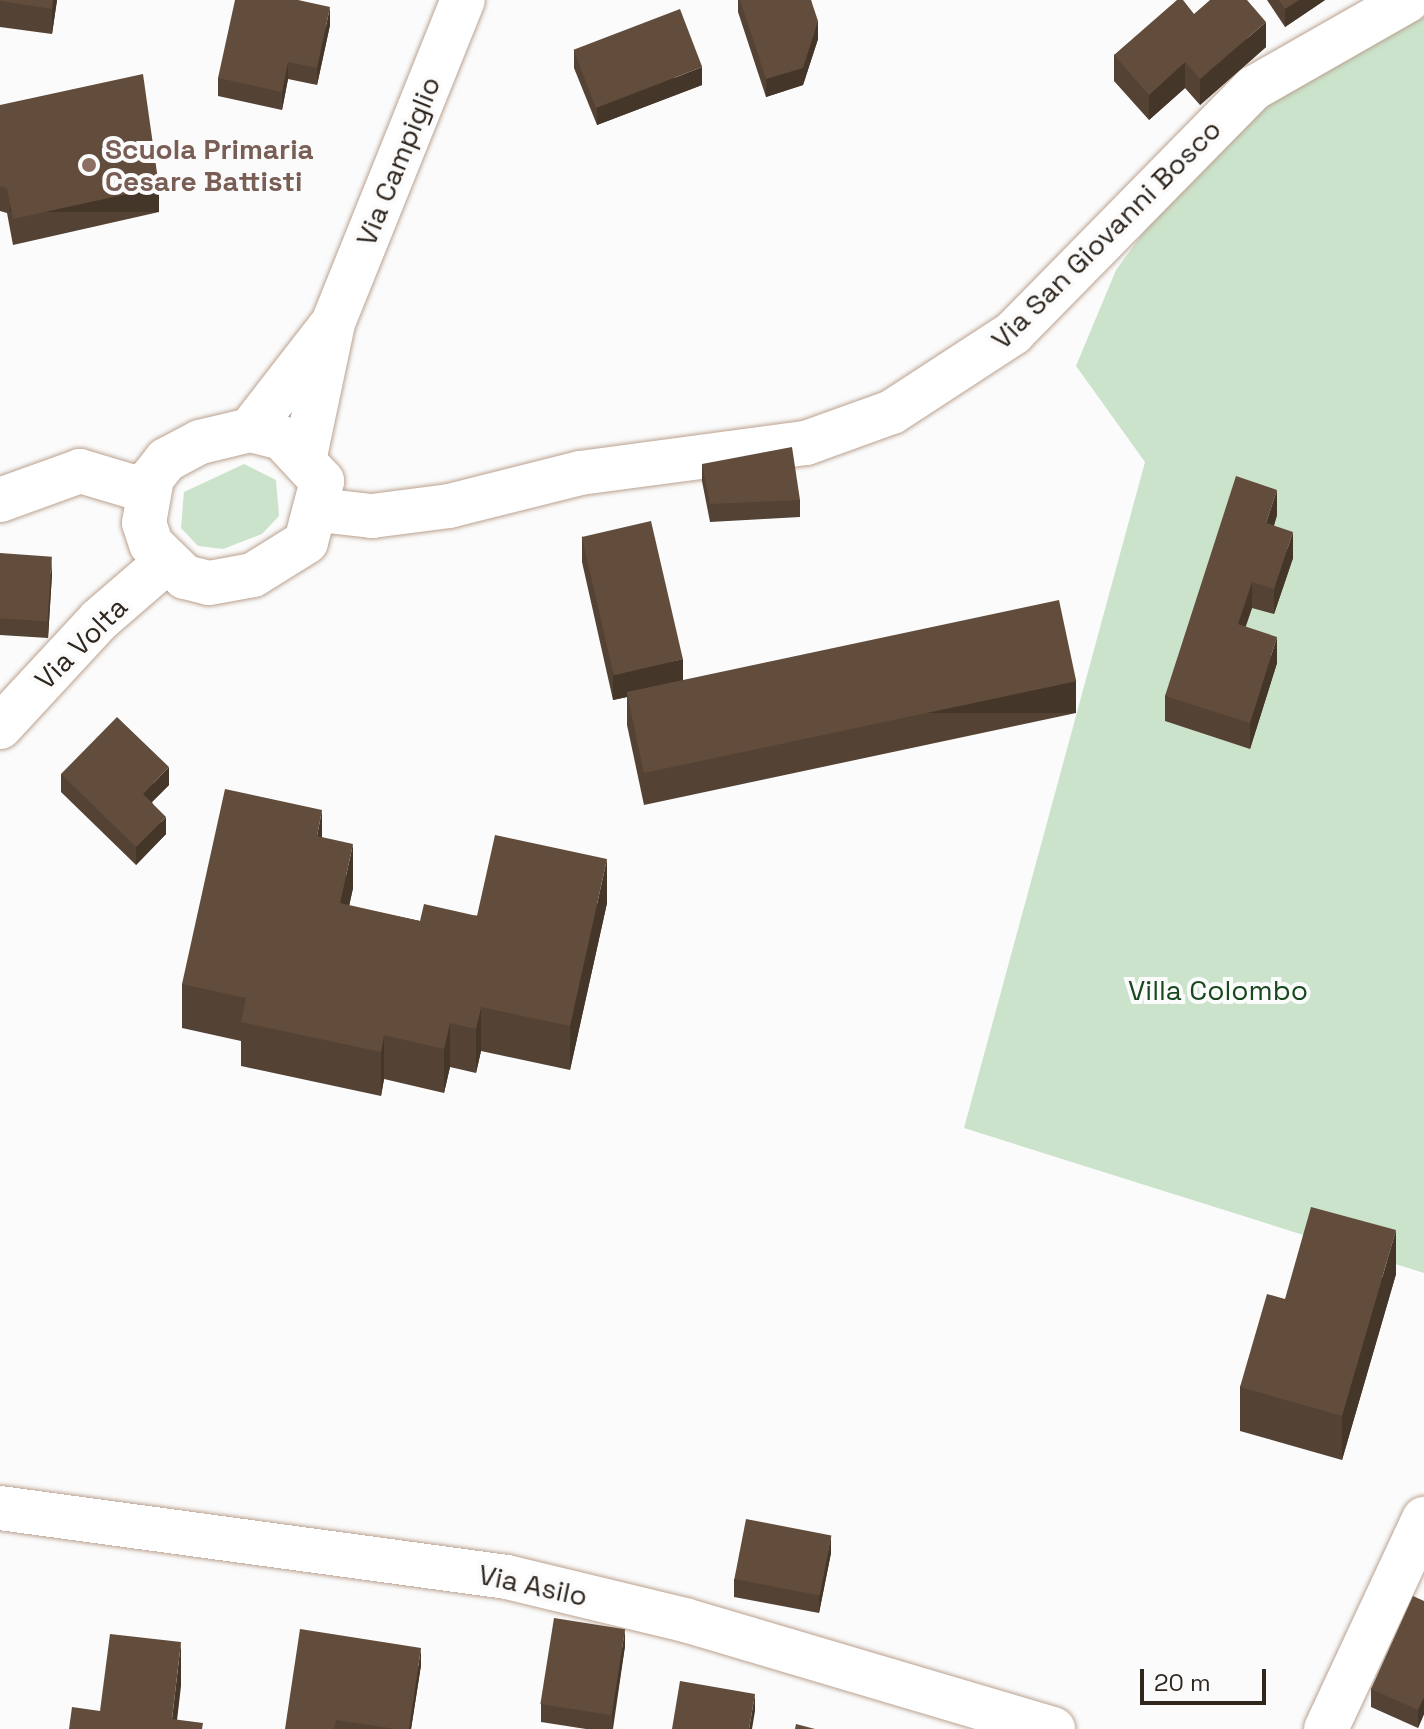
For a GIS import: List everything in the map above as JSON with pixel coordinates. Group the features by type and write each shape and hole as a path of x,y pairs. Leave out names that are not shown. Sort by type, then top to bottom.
{"street":[{"name":"Via Campiglio","path":"305,456 333,323 463,0"},
{"name":"Via San Giovanni Bosco","path":"319,510 372,516 449,506 580,473 806,443 892,412 1013,333 1254,88 1408,0"},
{"name":"Via Campiglio","path":"250,430 333,323"},
{"path":"250,430 282,438 305,456 322,481 319,510 306,542 253,575 209,583 165,563 144,523 147,491 166,460 226,432 250,430"},
{"path":"0,500 80,471 147,491"},
{"name":"Via Volta","path":"0,727 99,620 165,563"},
{"name":"Via Asilo","path":"0,1508 507,1577 685,1620 1053,1729"},
{"path":"1326,1729 1424,1519"}],"green space":[{"name":"Villa Colombo","path":"1424,9 1424,1273 964,1128 1145,462 1076,366 1116,270 1184,177 1290,82"},
{"path":"244,464 276,480 279,516 262,534 223,549 198,546 181,528 184,492"}],"building":[{"path":"0,0 53,0 52,9"},
{"path":"235,0 298,0 330,7 317,68 288,62 282,92 218,78"},
{"path":"740,0 811,0 818,21 803,68 766,79"},
{"path":"1177,0 1183,0 1194,14 1210,0 1247,0 1266,22 1200,79 1185,62 1149,95 1114,55"},
{"path":"1279,0 1299,0 1285,9"},
{"path":"680,9 702,67 596,108 574,50"},
{"path":"143,74 159,187 13,219 7,188 0,186 0,105"},
{"path":"792,447 800,500 710,504 702,464"},
{"path":"1236,476 1277,490 1266,523 1293,532 1274,589 1252,582 1238,624 1277,637 1250,723 1165,696"},
{"path":"651,521 683,659 614,675 582,537"},
{"path":"0,553 52,557 47,621 0,618"},
{"path":"1059,600 1076,681 644,773 627,692"},
{"path":"117,717 169,767 143,794 166,817 136,847 61,774"},
{"path":"225,789 322,810 317,836 353,844 340,903 420,921 424,904 477,916 495,835 607,859 570,1026 481,1007 476,1029 450,1023 444,1049 384,1035 381,1052 241,1022 246,998 182,984"},
{"path":"1311,1207 1396,1230 1342,1416 1240,1387 1267,1294 1285,1299"},
{"path":"746,1519 831,1536 820,1595 734,1579"},
{"path":"1413,1596 1424,1601 1424,1697 1418,1710 1371,1689"},
{"path":"554,1618 625,1629 612,1715 540,1704"},
{"path":"300,1629 421,1648 409,1729 336,1720 334,1729 285,1729"},
{"path":"110,1634 181,1642 172,1719 203,1723 202,1729 69,1729 72,1707 100,1711"},
{"path":"680,1681 755,1694 749,1729 672,1729"},
{"path":"796,1724 815,1729 795,1729"}],"place":[{"name":"Scuola Primaria Cesare Battisti","path":"89,165"}]}
